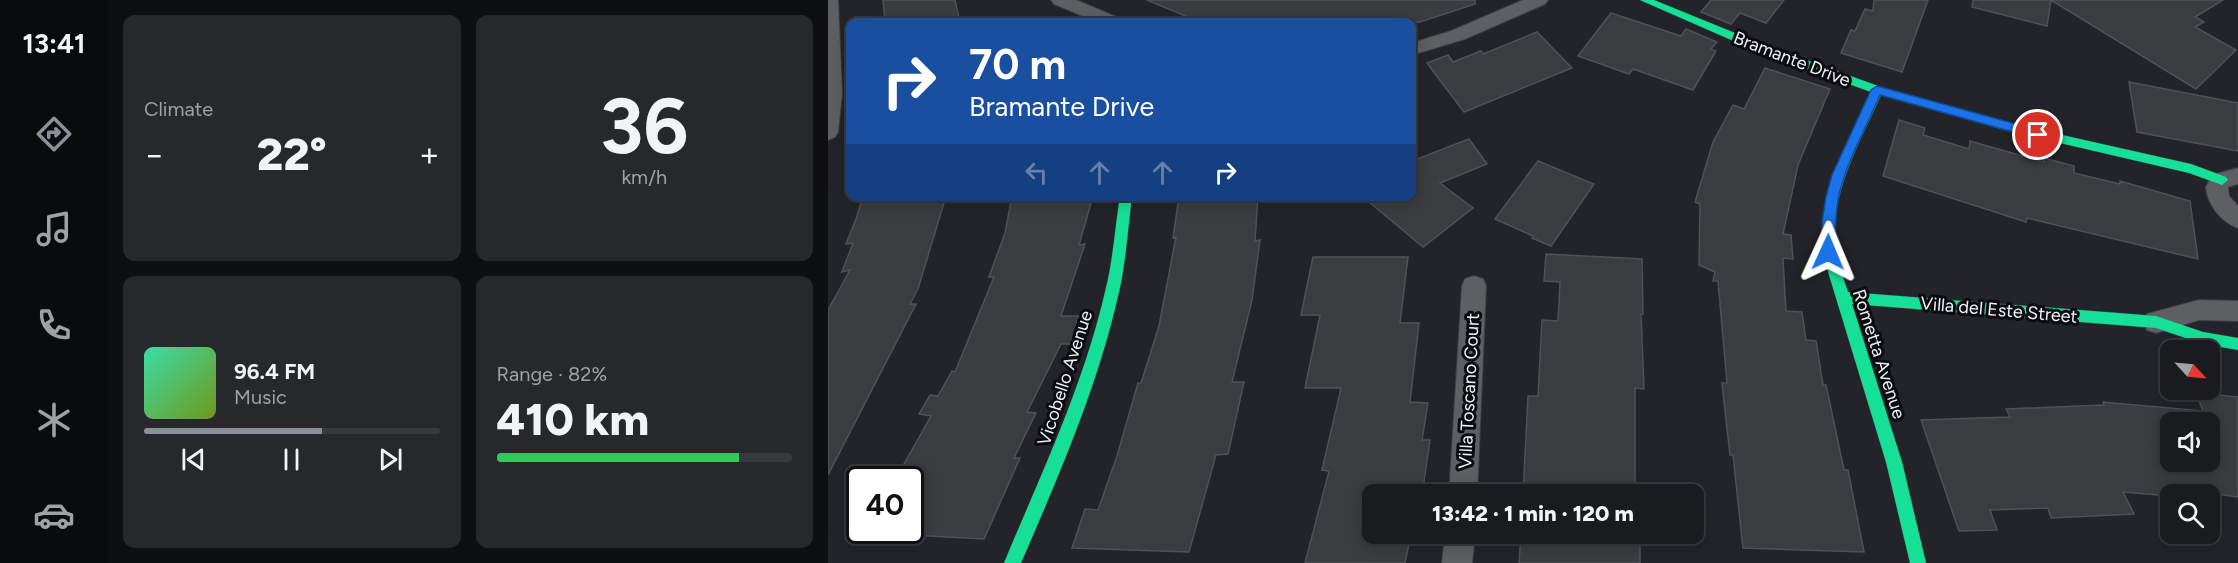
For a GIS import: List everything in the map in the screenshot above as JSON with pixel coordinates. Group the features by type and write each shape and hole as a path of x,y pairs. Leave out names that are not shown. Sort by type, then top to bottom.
{"street":[{"path":"828,0 832,93 828,132"},
{"path":"1060,0 1103,18"},
{"path":"1416,48 1458,35 1539,0"},
{"name":"Bramante Drive","path":"1645,0 1758,47 1877,90 2028,132 2230,178"},
{"name":"Rometta Avenue","path":"1877,90 1839,175 1832,197 1828,252 1894,462 1918,563"},
{"name":"Bramante Drive","path":"2230,178 2217,185 2216,193 2219,202 2238,219"},
{"name":"Vicobello Avenue","path":"1012,563 1053,472 1090,364 1112,291 1125,201"},
{"name":"Villa Toscano Court","path":"1464,484 1474,286"},
{"name":"Villa del Este Street","path":"1842,297 2156,322 2204,339 2238,344"},
{"name":"Villa del Este Street","path":"2156,322 2199,310 2238,311"},
{"path":"1457,563 1459,544"}],"building":[{"path":"883,0 955,0 959,18 885,18"},
{"path":"1147,0 1475,0 1475,4 1420,22 1416,22 1416,18 1190,18"},
{"path":"1711,0 1784,0 1766,23 1740,13 1731,24 1701,12"},
{"path":"1874,0 1928,0 1902,72 1841,53 1851,30 1855,31 1865,9 1873,11"},
{"path":"1973,0 2051,0 2047,26 1972,7"},
{"path":"2051,0 2223,0 2195,17 2204,22 2195,27 2236,50 2196,89"},
{"path":"1611,13 1681,36 1686,29 1717,42 1711,49 1716,51 1693,90 1633,69 1629,74 1578,56"},
{"path":"1537,32 1572,68 1464,112 1427,63 1448,55 1453,62 1481,51 1483,54"},
{"path":"1765,68 1830,89 1798,165 1783,234 1791,235 1793,259 1783,258 1786,311 1802,312 1806,340 1816,341 1823,385 1826,385 1844,470 1848,470 1864,552 1743,548 1733,455 1730,455 1722,383 1727,383 1718,281 1713,281 1715,272 1699,265 1700,204 1695,202 1713,142 1733,105 1744,109"},
{"path":"2129,82 2238,103 2238,151 2137,132"},
{"path":"1899,120 1925,128 1923,135 1969,149 1970,141 2044,162 2044,158 2074,166 2074,173 2120,184 2120,181 2190,201 2198,259 2027,218 2026,222 1883,176"},
{"path":"1469,139 1487,164 1440,183 1473,208 1423,247 1368,201 1416,201 1416,159"},
{"path":"1538,161 1594,184 1551,246 1495,219"},
{"path":"861,201 944,201 918,289 910,304 916,304 828,475 828,310 850,270 842,272 853,243 846,244"},
{"path":"1011,201 1092,201 1079,245 1085,244 1061,316 1080,316 1071,344 1061,344 1027,412 1036,413 1014,458 1020,458 984,539 924,536 924,466 903,466 931,416 919,414 930,395 938,396 952,371 955,372 994,277 989,277 1005,233"},
{"path":"1178,201 1258,201 1255,241 1260,240 1252,300 1232,382 1244,382 1228,454 1216,455 1189,552 1072,548 1085,509 1098,510 1117,456 1138,383 1141,383 1159,326 1176,237 1173,238"},
{"path":"1546,254 1642,259 1643,314 1641,314 1644,389 1635,388 1635,484 1524,484 1528,396 1538,396 1542,320 1558,321 1560,282 1544,281"},
{"path":"1313,257 1408,257 1400,323 1419,323 1410,402 1428,403 1422,440 1430,440 1424,484 1362,484 1362,544 1409,544 1405,563 1305,563 1329,471 1322,470 1341,388 1305,388 1320,315 1301,315"},
{"path":"2220,395 2238,397 2238,497 2220,494 2220,484 2160,484 2160,495 2123,492 2134,514 2051,518 2048,508 1990,510 1997,530 1959,531 1921,420 2010,417 2006,409 2104,405 2103,402 2203,411 2199,400 2220,400"},
{"path":"1520,544 1640,544 1640,563 1519,563"}],"traffic: fast":[{"path":"1645,0 1758,47 1877,90 2017,129 2191,169 2222,180"},
{"path":"1877,90 1837,182 1830,209 1829,252 1894,462 1918,563"},
{"path":"1012,563 1055,463 1093,361 1112,292 1125,201"},
{"path":"1842,297 2156,322 2203,338 2238,344"}],"route":[{"path":"1828,252 1832,197 1839,175 1877,90 2038,135"}]}
